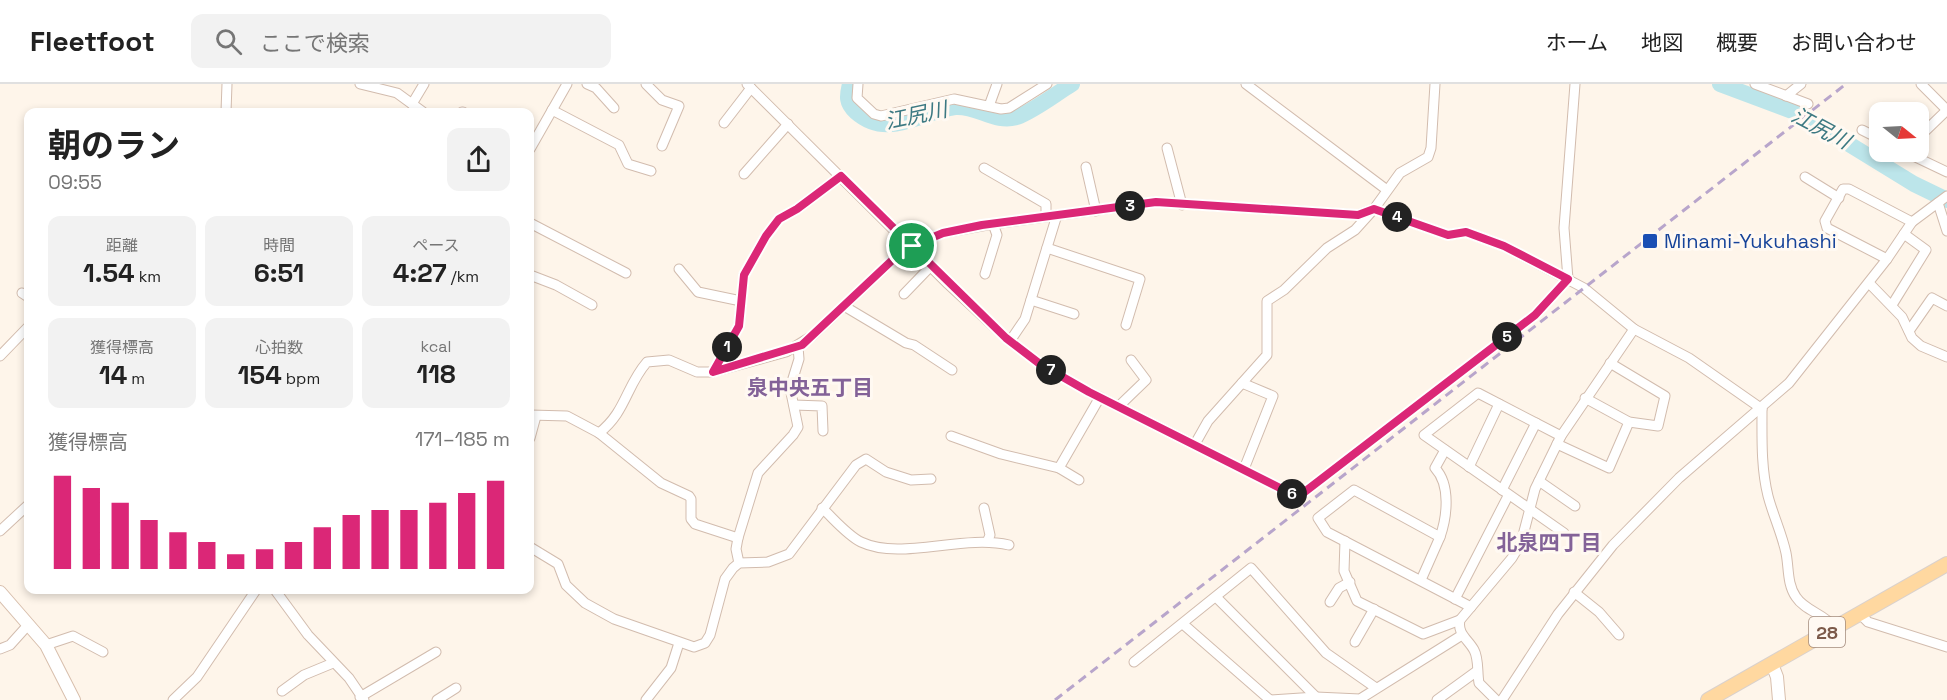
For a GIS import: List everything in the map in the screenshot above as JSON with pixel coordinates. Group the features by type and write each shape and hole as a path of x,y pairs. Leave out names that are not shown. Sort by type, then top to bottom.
{"main road":[{"name":"28","path":"1707,700 1947,564"},
{"path":"0,592 46,645 74,700"},
{"path":"1772,664 1777,677 1779,700"}],"street":[{"path":"226,108 227,84"},
{"path":"412,104 424,84"},
{"path":"534,142 567,84"},
{"path":"587,84 596,88 614,108"},
{"path":"646,84 662,100 679,106 662,146"},
{"path":"858,84 857,98 874,114 881,116 954,99 1009,108 1047,84"},
{"path":"989,106 997,84"},
{"path":"1246,84 1387,190"},
{"path":"1196,444 1208,421 1267,355 1268,301 1284,290 1327,248 1355,230 1374,209 1400,173 1410,165 1422,161 1429,154 1435,84"},
{"path":"724,123 749,86 931,266 1010,341 1040,364 1100,397 1298,497 1535,315 1568,279 1564,228 1575,84"},
{"path":"1755,84 1808,104"},
{"path":"1786,96 1801,84"},
{"path":"366,85 397,93 418,108"},
{"path":"1927,85 1947,110 1929,127"},
{"path":"552,110 619,146 628,164 651,171"},
{"path":"744,174 788,124"},
{"path":"1862,130 1869,134"},
{"path":"1167,148 1182,205"},
{"path":"1926,162 1947,172"},
{"path":"1086,167 1096,211"},
{"path":"984,168 1046,204 1046,216"},
{"path":"713,372 739,326 744,275 772,226 841,176"},
{"path":"1805,177 1839,198"},
{"path":"1887,259 1827,228 1825,221 1843,189 1849,189 1912,222"},
{"path":"1502,700 1574,592 1613,544 1655,501 1789,383 1869,283 1912,222 1942,205 1947,196"},
{"path":"599,433 614,422 647,362 669,360 697,372 713,372 798,347 902,251 943,233 1046,216 1156,202 1358,215 1374,209 1448,235 1466,232 1504,246 1584,288 1634,329 1689,357 1762,409"},
{"path":"1942,205 1947,231"},
{"path":"1010,341 1025,319 1058,215"},
{"path":"985,273 997,235 993,224"},
{"path":"534,225 626,273"},
{"path":"1892,305 1926,250 1904,234"},
{"path":"1047,249 1140,279 1126,325"},
{"path":"904,294 931,266"},
{"path":"679,269 698,292 741,301"},
{"path":"534,277 556,285 592,305"},
{"path":"1869,283 1892,305 1912,338 1921,346 1947,357"},
{"path":"1909,331 1932,298 1947,306"},
{"path":"1031,300 1074,314"},
{"path":"844,306 906,343 914,345 952,370"},
{"path":"1345,541 1344,571 1357,601 1423,634 1460,620 1512,558 1521,543 1539,481 1559,440 1585,398 1634,329"},
{"path":"0,356 24,331"},
{"path":"739,563 736,549 738,538 758,473 796,430 798,423 790,388 799,359 798,347"},
{"path":"1119,406 1146,380 1131,360"},
{"path":"1585,398 1629,422 1658,426 1665,396 1610,363"},
{"path":"1242,383 1273,396 1244,469"},
{"path":"1564,534 1424,435 1478,393 1536,423 1559,440 1609,468 1629,422"},
{"path":"1059,468 1100,397"},
{"path":"1469,467 1499,404"},
{"path":"794,405 822,406 823,431"},
{"path":"1762,409 1763,465 1768,494 1786,551 1790,585 1796,598 1804,606 1828,619 1835,628"},
{"path":"534,415 567,416 599,433 661,483 689,496 691,519 695,524 738,538"},
{"path":"1455,598 1536,423"},
{"path":"951,436 1001,454 1059,468 1079,480"},
{"path":"1421,580 1447,518 1442,476 1435,468 1445,450"},
{"path":"534,549 558,564 566,585 585,603 633,627 694,647 705,643 710,635 725,579 739,563 768,562 789,555 847,474 863,460 870,460 883,471 903,477 931,479"},
{"path":"1539,481 1575,506"},
{"path":"1440,537 1354,490 1318,518 1327,531 1471,606"},
{"path":"822,508 858,541 887,549 988,540 1009,545"},
{"path":"984,508 990,535 988,540"},
{"path":"0,531 24,509"},
{"path":"1134,662 1251,568 1326,652 1376,688"},
{"path":"1330,602 1339,588 1350,582"},
{"path":"1574,592 1599,612 1619,635"},
{"path":"173,700 197,677 253,594"},
{"path":"278,594 362,698 436,652"},
{"path":"1216,597 1317,697"},
{"path":"1355,642 1374,609"},
{"path":"1860,614 1868,622 1947,647"},
{"path":"1460,620 1462,634 1477,659 1479,683 1496,700"},
{"path":"1183,624 1270,700 1317,697 1360,699 1462,634"},
{"path":"0,649 10,645 28,625"},
{"path":"46,645 73,636 103,652"},
{"path":"646,700 671,668 679,643"},
{"path":"282,691 304,675 333,663"},
{"path":"1437,700 1477,671"},
{"path":"437,700 456,688"}],"waterway":[{"name":"江尻川","path":"850,84 848,92 850,106 868,120 880,124 904,122 955,107 963,107 1001,118 1017,117 1072,84"},
{"name":"江尻川","path":"1720,84 1800,114 1914,184 1947,200"}],"railway":[{"path":"1055,700 1846,84"}],"place":[{"name":"Minami-Yukuhashi","path":"1650,241"}],"district":[{"name":"泉中央五丁目","path":"810,387"},
{"name":"北泉四丁目","path":"1549,542"}],"route":[{"path":"912,246 902,251 802,345 724,371 713,372 739,326 742,315 741,287 744,275 772,226 841,176 912,246 943,233 982,225 1156,202 1197,207 1358,215 1374,209 1448,235 1466,232 1526,256 1544,268 1568,279 1535,315 1298,497 1089,392 1040,364 1006,338 948,284 912,246"}]}
